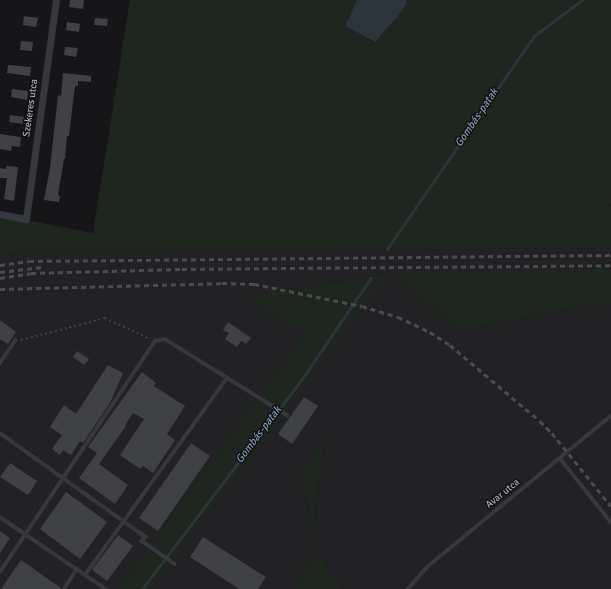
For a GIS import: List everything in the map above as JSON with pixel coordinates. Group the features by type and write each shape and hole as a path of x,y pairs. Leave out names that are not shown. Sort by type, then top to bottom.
{"street":[{"name":"Szekeres utca","path":"0,214 26,219 56,0"}],"lane":[{"path":"0,572 155,341 165,339 287,415"},
{"path":"0,363 15,341"},
{"path":"85,575 227,378"},
{"name":"Avar utca","path":"408,589 427,567 611,416"},
{"path":"0,433 63,479 124,520 146,537 142,541 176,564"},
{"path":"560,458 611,522"},
{"path":"0,517 106,589"},
{"path":"64,589 77,569"}],"path":[{"path":"15,341 105,318 155,341"}],"shaded area":[{"path":"130,0 357,0 345,26 374,42 407,3 406,0 611,0 611,203 609,205 611,206 611,248 21,253 0,256 0,215 93,233"},
{"path":"357,0 406,0 407,3 375,42 345,26"},
{"path":"611,248 611,268 391,274 419,296 459,332 594,305 611,304 611,589 343,589 320,556 315,510 326,437 300,472 318,552 291,589 151,589 389,273 244,296 306,335 118,589 0,589 0,256 21,253"},
{"path":"611,268 611,304 594,305 459,332 419,296 390,273"},
{"path":"390,273 151,589 118,589 305,335 244,296"},
{"path":"326,436 315,510 320,556 343,589 291,589 318,552 300,472"}],"building":[{"path":"70,0 84,0 83,9 69,7"},
{"path":"24,16 38,18 36,27 23,25"},
{"path":"95,18 108,19 107,26 94,25"},
{"path":"67,22 80,24 79,32 66,30"},
{"path":"21,41 33,42 32,51 20,50"},
{"path":"65,47 78,48 76,57 64,55"},
{"path":"8,65 31,67 30,76 7,73"},
{"path":"63,73 91,76 91,82 78,81 78,86 75,86 69,136 67,136 65,159 58,195 60,196 59,202 44,200 50,168 58,95 61,96"},
{"path":"12,89 28,91 27,100 11,97"},
{"path":"10,115 24,117 23,124 9,122"},
{"path":"0,134 21,137 20,147 12,146 11,151 0,149"},
{"path":"6,166 18,167 14,201 4,199 7,178 0,178 0,168 6,169"},
{"path":"0,320 16,332 8,344 0,339"},
{"path":"228,322 251,338 246,344 241,341 237,347 225,339 229,333 223,330"},
{"path":"77,351 89,359 84,365 73,357"},
{"path":"108,365 123,373 110,403 83,443 80,441 71,455 63,450 60,455 52,449 62,435 50,427 64,405 76,414"},
{"path":"142,372 156,383 154,386 185,406 167,434 175,440 153,473 143,466 140,469 120,455 144,419 133,413 125,425 126,426 99,464 128,485 115,504 79,478 97,453 88,447"},
{"path":"304,397 318,406 292,444 278,434"},
{"path":"191,443 210,456 158,531 139,518"},
{"path":"10,463 37,481 28,495 0,477"},
{"path":"66,492 107,522 80,559 40,529"},
{"path":"0,531 10,538 0,553"},
{"path":"118,535 133,546 107,581 92,570"},
{"path":"203,537 266,577 258,589 239,589 190,557"},
{"path":"21,560 61,588 61,589 1,589"}],"waterway":[{"name":"Gombás-patak","path":"387,249 534,36 582,0"},
{"name":"Gombás-patak","path":"142,589 302,379 371,278"}],"railway":[{"path":"0,265 29,261 611,255"},
{"path":"0,278 31,273 182,269 611,265"},
{"path":"0,272 43,267"},
{"path":"0,289 222,283 254,284 362,306 398,317 430,332 450,345 540,421 552,433 611,506"}]}
